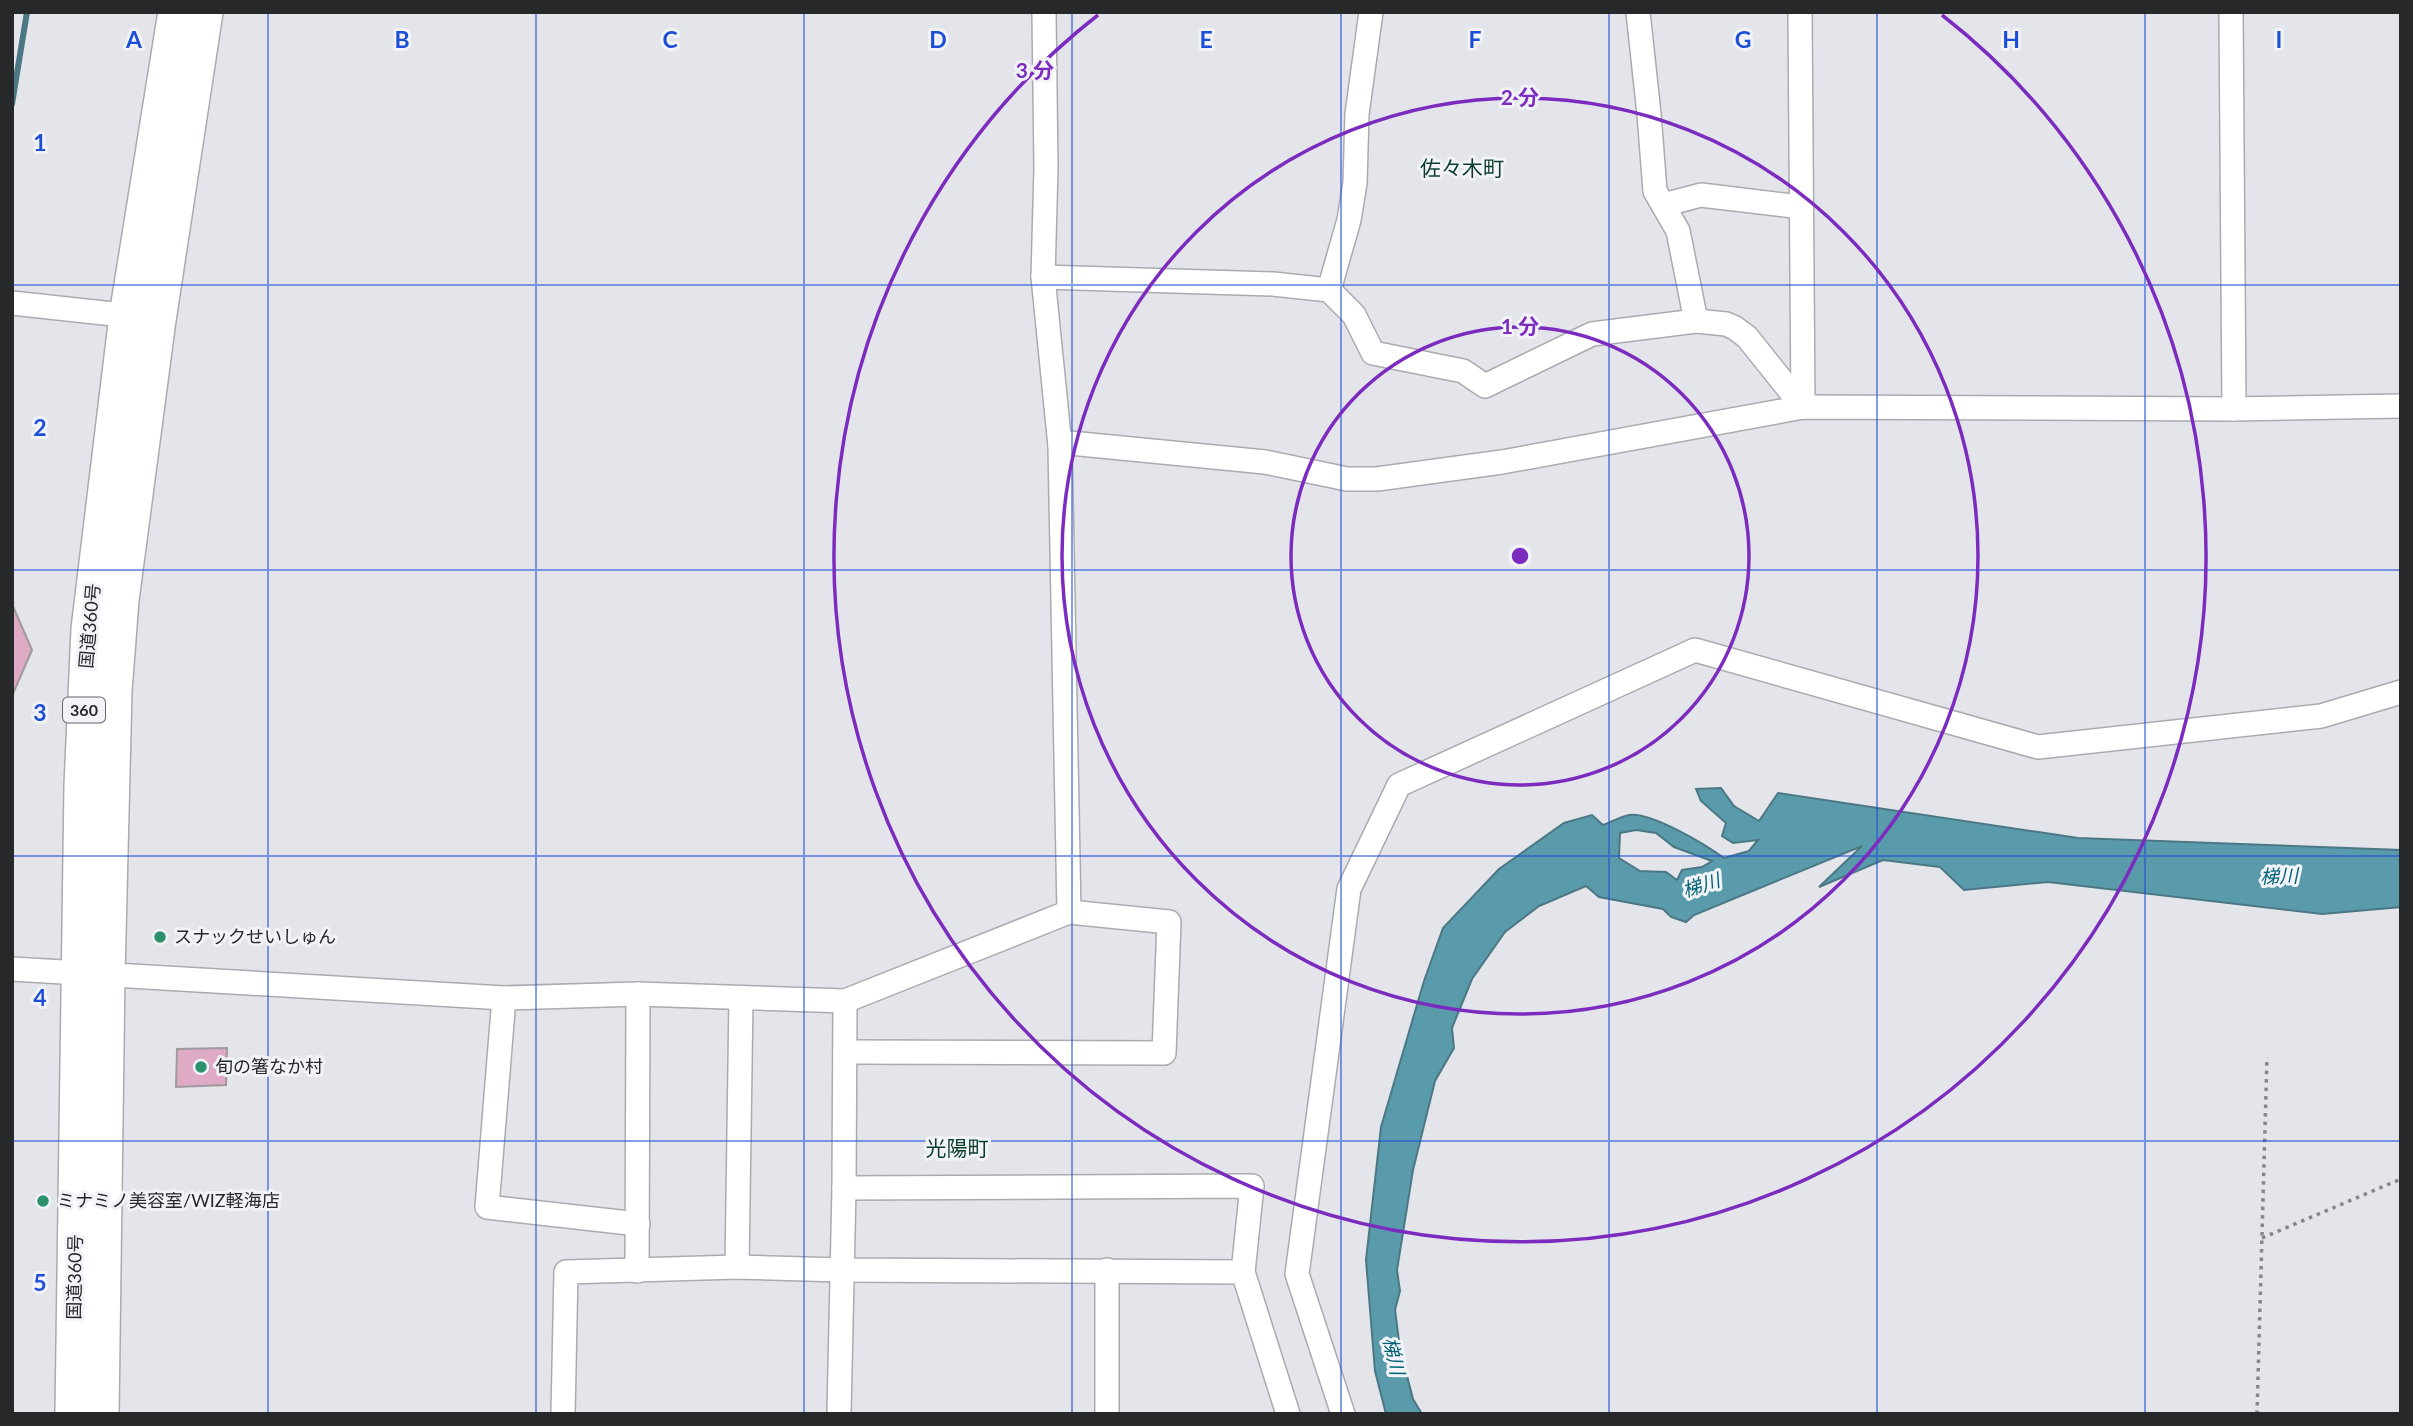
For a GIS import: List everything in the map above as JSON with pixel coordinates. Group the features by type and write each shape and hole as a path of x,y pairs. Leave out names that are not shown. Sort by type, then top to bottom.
{"highway":[{"name":"国道360号","path":"73,1414 93,973 143,318 176,12"},
{"name":"国道360号","path":"143,318 205,12"},
{"name":"国道360号","path":"93,973 101,1414"}],"street":[{"path":"1044,12 1046,168 1043,278 1060,446 1069,912"},
{"path":"1329,290 1349,220 1355,183 1357,114 1371,12"},
{"path":"1638,12 1655,191 1678,231 1696,321"},
{"path":"1800,12 1803,407"},
{"path":"2231,12 2234,409"},
{"path":"1663,205 1701,195 1801,207"},
{"path":"1043,278 1273,284 1329,290 1354,315 1373,353 1463,371 1485,386 1592,334 1696,321 1726,324 1741,332 1803,407"},
{"path":"12,303 143,318"},
{"path":"1060,446 1070,443 1265,462 1347,479 1377,479 1503,461 1803,407 2234,409 2401,406"},
{"path":"1343,1414 1297,1274 1349,889 1399,785 1695,650 2038,747 2321,716 2401,692"},
{"path":"12,969 504,998 638,994 845,1001 1069,912 1169,922 1164,1053 845,1052"},
{"path":"637,1270 638,994"},
{"path":"504,998 487,1207 639,1224"},
{"path":"737,1267 741,998"},
{"path":"839,1414 845,1001"},
{"path":"844,1188 1252,1186 1243,1272 1288,1414"},
{"path":"563,1414 566,1272 737,1267 1243,1272"},
{"path":"1107,1270 1107,1414"}],"path":[{"path":"2257,1414 2267,1057"},
{"path":"2262,1238 2401,1179"}],"water":[{"name":"梯川","path":"1721,788 1734,806 1759,821 1778,793 2078,838 2401,850 2401,907 2322,914 2048,882 1964,890 1940,867 1883,860 1819,887 1862,846 1694,915 1686,922 1671,917 1663,909 1599,897 1586,886 1539,906 1505,932 1472,979 1452,1028 1454,1048 1435,1081 1413,1170 1397,1270 1400,1291 1395,1310 1400,1349 1413,1399 1422,1414 1386,1414 1375,1371 1366,1260 1381,1127 1424,981 1443,928 1499,869 1564,823 1592,815 1603,825 1629,815 1650,818 1692,838 1724,858 1749,851 1758,840 1733,843 1722,836 1726,823 1701,801 1696,789","holes":["1636,830 1656,833 1674,847 1712,861 1702,867 1682,870 1677,880 1666,872 1640,871 1619,858 1620,833"]}],"building":[{"path":"12,604 32,650 12,696"},
{"name":"旬の箸なか村","path":"227,1048 226,1085 176,1087 177,1049"}],"waterway":[{"path":"12,104 27,12"}],"place":[{"name":"スナックせいしゅん","path":"160,937"},
{"name":"旬の箸なか村","path":"201,1067"},
{"name":"ミナミノ美容室/WIZ軽海店","path":"43,1201"}],"district":[{"name":"佐々木町","path":"1462,169"},
{"name":"光陽町","path":"957,1149"}]}
